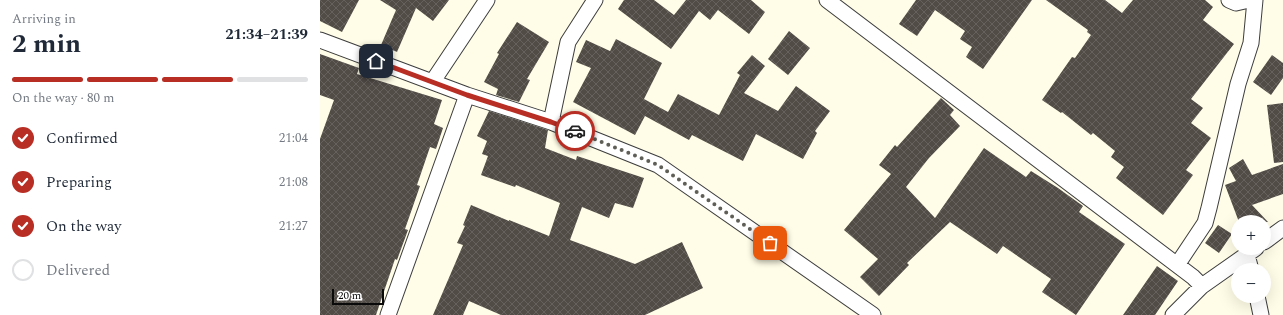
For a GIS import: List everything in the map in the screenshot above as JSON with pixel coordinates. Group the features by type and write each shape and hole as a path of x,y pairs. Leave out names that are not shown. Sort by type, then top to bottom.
{"street":[{"path":"433,81 487,0"},
{"path":"551,122 568,42 595,0"},
{"path":"827,0 1193,277 1202,286"},
{"path":"1229,0 1236,3 1249,0"},
{"path":"1176,265 1205,223 1238,84 1251,43 1255,0"},
{"path":"320,40 467,95 551,122 658,165 873,315"},
{"path":"388,315 467,95"},
{"path":"1271,237 1283,228"},
{"path":"1173,315 1202,286 1246,255"},
{"path":"1258,303 1261,315"}],"building":[{"path":"320,0 359,0 342,32 320,21"},
{"path":"380,0 449,0 433,21 416,8 397,52 381,45 396,10"},
{"path":"624,0 654,0 674,15 686,0 751,0 765,12 749,34 718,10 710,20 699,11 671,49 618,9"},
{"path":"916,0 1032,0 983,69 966,57 972,47 960,39 965,31 935,10 917,36 899,24"},
{"path":"1046,0 1105,0 1122,13 1133,0 1205,0 1213,7 1203,20 1234,44 1191,99 1203,108 1191,123 1211,138 1186,170 1193,175 1163,215 1116,178 1124,167 1111,157 1115,151 1093,133 1091,135 1062,112 1061,113 1042,100 1072,57 1075,58 1091,35 1087,32 1088,30"},
{"path":"517,22 549,42 527,79 530,80 519,102 496,95 498,89 484,82 499,54 497,53"},
{"path":"789,31 810,48 788,75 768,59"},
{"path":"616,39 662,63 644,99 668,112 678,94 719,115 740,75 737,73 752,55 765,66 744,93 778,111 796,86 830,111 815,131 817,133 803,159 756,134 743,161 692,135 689,140 645,116 635,135 573,102 591,68 576,62 586,40 610,51"},
{"path":"320,54 359,68 357,74 442,100 434,124 443,128 436,149 430,147 417,185 420,186 405,229 408,230 397,260 395,259 376,315 320,315 320,139 334,100 320,95"},
{"path":"1272,55 1283,63 1283,78 1271,95 1253,82"},
{"path":"941,98 954,110 950,115 960,126 929,158 906,187 935,218 984,148 1026,177 1031,171 1058,188 1083,206 1079,212 1125,244 1076,315 1042,292 1051,279 1003,246 997,254 950,222 907,263 909,265 879,296 860,277 878,259 844,230 891,174 879,165 895,145 897,147"},
{"path":"1283,103 1283,162 1274,163 1267,105"},
{"path":"489,111 548,130 545,148 576,160 577,156 644,178 633,208 615,203 609,218 582,207 570,240 635,264 682,242 703,288 645,315 501,315 469,301 463,315 433,315 463,245 457,243 465,226 463,225 471,205 549,236 560,203 516,185 515,187 481,175 488,156 482,154 487,141 477,136"},
{"path":"1243,159 1252,175 1283,164 1283,194 1252,205 1261,215 1236,215 1225,185 1236,181 1229,168"},
{"path":"1218,225 1231,233 1219,253 1205,243"},
{"path":"1157,266 1178,281 1155,315 1123,315"}],"way so far":[{"path":"575,131 658,165 770,243"}],"route":[{"path":"376,61 433,81 467,95 575,131"}]}
